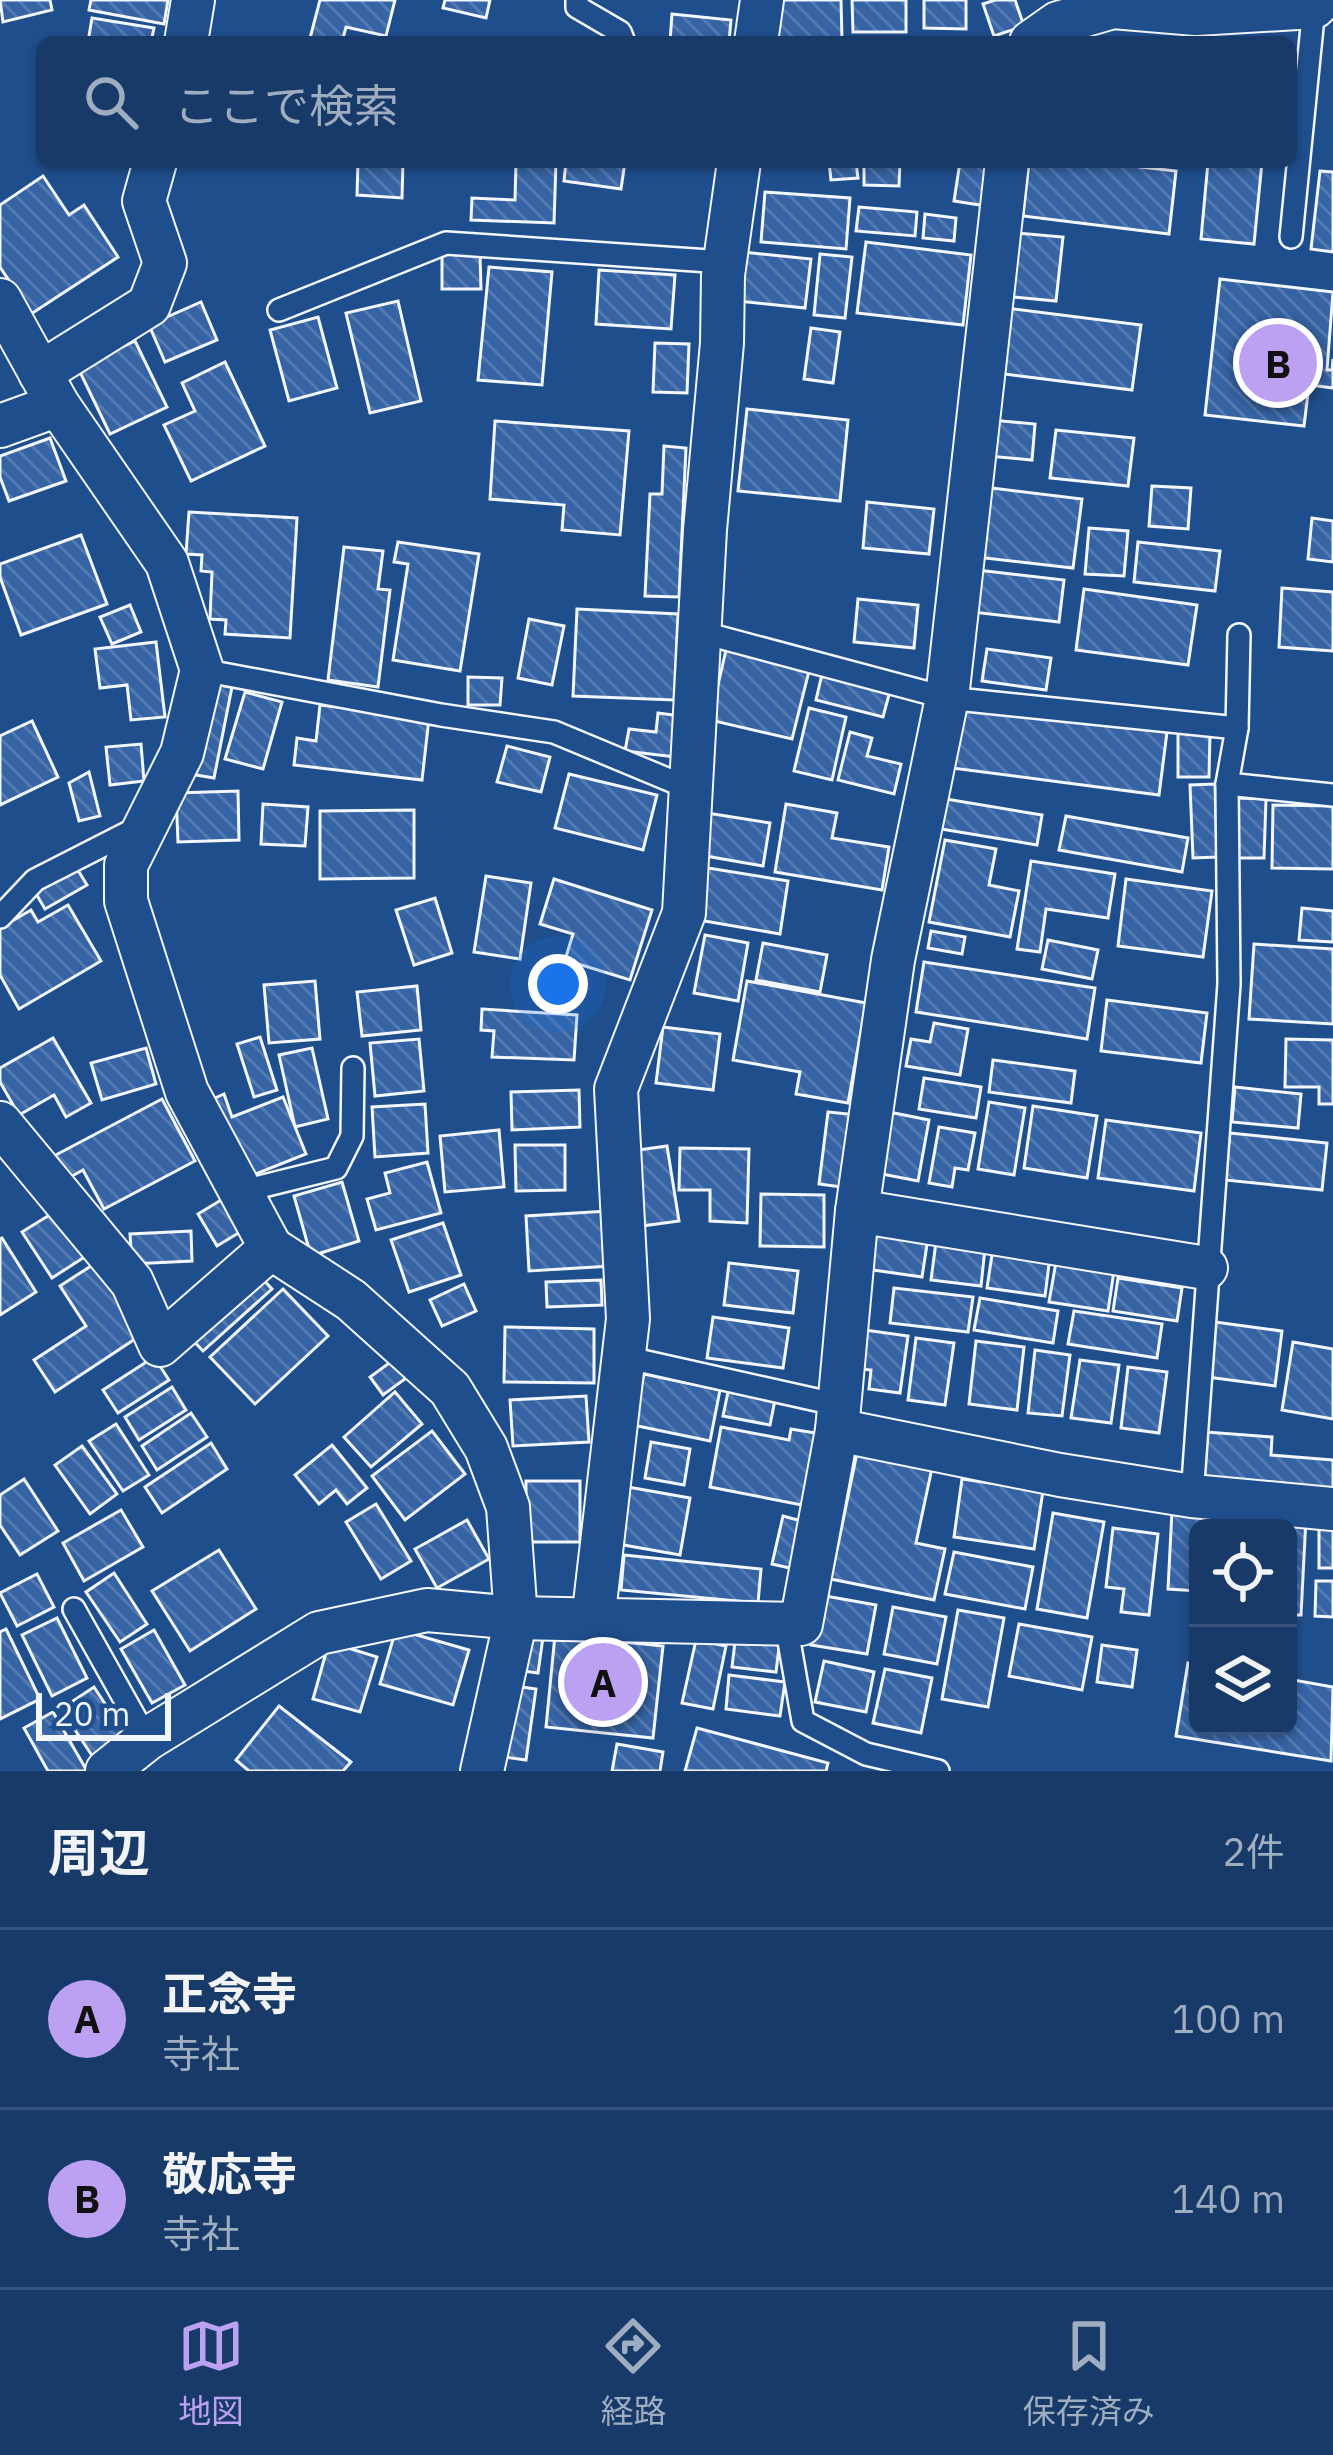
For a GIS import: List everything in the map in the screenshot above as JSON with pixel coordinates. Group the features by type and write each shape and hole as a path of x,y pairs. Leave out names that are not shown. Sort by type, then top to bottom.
{"street":[{"path":"188,36 193,0"},
{"path":"757,36 762,0"},
{"path":"1040,36 1058,23 1114,3 1196,14 1317,3"},
{"path":"0,427 149,305 165,263 144,201 153,168"},
{"path":"593,1621 628,1319 616,1089 684,913 724,262 738,168"},
{"path":"106,1771 148,1738 319,1633 427,1610 593,1621 801,1624 838,1418 857,1211 893,960 947,698 1005,168"},
{"path":"0,300 49,389 167,562 202,670 182,753 126,865 126,901 187,1092 271,1248 351,1300 450,1389 486,1448 508,1507 517,1618 482,1771"},
{"path":"0,1124 132,1282 160,1345 271,1248"},
{"path":"857,1211 1205,1268"},
{"path":"838,1418 1060,1475 1192,1496 1333,1509"}],"lane":[{"path":"577,0 577,7 622,36"},
{"path":"1291,237 1317,3"},
{"path":"279,310 446,244 724,262"},
{"path":"700,632 947,698 1237,728"},
{"path":"1192,1496 1229,984 1227,784 1237,728 1239,635"},
{"path":"202,670 554,732 691,789"},
{"path":"1227,784 1333,795"},
{"path":"0,916 35,880 148,823"},
{"path":"243,1191 336,1168 352,1136 353,1068"},
{"path":"624,1357 838,1418"},
{"path":"74,1609 148,1738"},
{"path":"786,1624 803,1720 866,1754 938,1771"}],"building":[{"path":"0,0 50,0 52,10 3,22"},
{"path":"91,0 168,0 164,24 89,10"},
{"path":"320,0 395,0 386,36 346,27 344,36 311,36"},
{"path":"445,0 490,0 486,18 443,8"},
{"path":"776,0 841,0 842,36 777,36"},
{"path":"852,0 906,0 906,32 853,32"},
{"path":"924,0 966,0 966,29 924,28"},
{"path":"1015,0 1024,26 994,36 983,4"},
{"path":"672,14 731,20 730,36 670,36"},
{"path":"92,18 154,28 152,36 89,36"},
{"path":"358,168 403,168 402,198 357,195"},
{"path":"516,168 556,168 554,223 471,220 472,198 515,200"},
{"path":"565,168 624,168 621,189 564,181"},
{"path":"830,168 857,168 858,178 831,180"},
{"path":"864,168 900,168 899,186 864,185"},
{"path":"959,168 991,168 986,206 954,201"},
{"path":"1028,168 1176,171 1169,234 1023,216"},
{"path":"1207,168 1261,168 1254,244 1201,239"},
{"path":"1320,171 1333,172 1333,252 1311,249"},
{"path":"43,176 69,215 84,205 118,257 31,314 0,267 0,205"},
{"path":"765,192 850,198 846,249 761,242"},
{"path":"859,207 917,212 915,236 856,231"},
{"path":"925,214 956,218 954,241 923,238"},
{"path":"1017,233 1063,237 1056,301 1012,297"},
{"path":"866,242 971,255 963,325 857,313"},
{"path":"733,251 811,259 805,308 728,300"},
{"path":"442,254 480,254 481,289 442,289"},
{"path":"820,254 852,257 845,318 814,315"},
{"path":"489,267 552,272 542,385 478,380"},
{"path":"599,270 675,275 671,329 596,324"},
{"path":"1220,279 1333,292 1327,370 1332,370 1333,359 1333,388 1309,385 1304,426 1205,415"},
{"path":"398,301 421,401 370,413 346,313"},
{"path":"201,302 217,340 165,362 149,325"},
{"path":"1006,308 1141,325 1132,390 997,373"},
{"path":"318,317 337,388 289,401 270,330"},
{"path":"811,328 840,332 833,383 804,379"},
{"path":"135,341 167,407 110,434 78,368"},
{"path":"655,343 689,344 687,393 653,392"},
{"path":"225,362 265,446 191,481 164,425 195,411 182,383"},
{"path":"747,409 848,420 840,501 738,491"},
{"path":"991,420 1035,424 1032,460 988,456"},
{"path":"495,421 629,431 620,535 562,530 564,505 490,499"},
{"path":"1056,430 1134,438 1128,486 1050,478"},
{"path":"50,438 66,481 9,501 0,477 0,456"},
{"path":"664,446 686,448 679,597 645,596 650,494 662,494"},
{"path":"1152,486 1191,488 1188,529 1149,526"},
{"path":"984,487 1082,499 1073,568 976,557"},
{"path":"867,502 934,509 929,554 863,548"},
{"path":"189,512 297,518 290,638 225,634 226,620 210,619 212,572 201,571 202,555 186,554"},
{"path":"1312,518 1333,521 1333,562 1308,559"},
{"path":"1089,528 1128,531 1124,576 1085,574"},
{"path":"81,535 107,604 21,635 0,577 0,564"},
{"path":"398,542 479,554 460,671 393,660 408,564 394,562"},
{"path":"1138,542 1220,551 1215,591 1134,582"},
{"path":"344,547 383,551 378,589 390,590 378,687 328,680"},
{"path":"977,570 1064,580 1059,622 972,612"},
{"path":"1282,588 1333,592 1333,651 1279,647"},
{"path":"1084,589 1197,605 1188,665 1076,650"},
{"path":"858,599 918,605 914,648 854,642"},
{"path":"130,605 141,632 112,644 100,617"},
{"path":"577,609 678,614 674,700 573,696"},
{"path":"529,619 564,626 552,685 518,678"},
{"path":"156,642 165,717 131,720 127,685 100,688 95,649"},
{"path":"987,649 1051,658 1046,690 982,681"},
{"path":"726,650 809,671 792,739 710,720"},
{"path":"822,674 890,691 883,717 816,700"},
{"path":"468,677 502,678 500,705 468,705"},
{"path":"208,683 232,687 214,778 190,774"},
{"path":"245,692 282,702 263,769 225,759"},
{"path":"320,705 429,718 422,780 294,765 297,738 316,741"},
{"path":"960,706 1167,732 1159,795 952,768"},
{"path":"809,708 846,717 832,780 794,771"},
{"path":"658,713 681,716 676,757 625,751 629,729 656,732"},
{"path":"32,721 58,777 0,805 0,736"},
{"path":"850,732 872,738 867,756 901,764 894,794 838,780"},
{"path":"1178,733 1210,733 1209,777 1178,777"},
{"path":"141,744 144,781 110,785 106,747"},
{"path":"507,746 550,757 541,792 497,782"},
{"path":"89,772 100,816 79,821 69,783"},
{"path":"569,774 657,795 643,850 555,828"},
{"path":"1215,784 1217,857 1193,858 1190,785"},
{"path":"238,791 239,840 178,842 176,793"},
{"path":"1236,798 1266,799 1264,858 1235,858"},
{"path":"946,799 1042,815 1037,845 941,829"},
{"path":"263,804 308,807 305,846 261,844"},
{"path":"786,804 837,813 832,838 889,847 882,890 775,872"},
{"path":"1273,805 1333,806 1333,869 1272,868"},
{"path":"414,810 414,878 320,879 320,811"},
{"path":"707,813 770,823 763,866 700,855"},
{"path":"1066,816 1188,838 1182,872 1059,850"},
{"path":"945,840 996,849 989,885 1019,891 1010,937 929,922"},
{"path":"1031,861 1115,874 1108,918 1046,909 1040,952 1017,949"},
{"path":"76,867 87,885 45,909 35,892"},
{"path":"702,867 788,881 780,934 693,919"},
{"path":"486,876 531,883 520,959 474,952"},
{"path":"554,879 652,910 630,980 565,960 573,934 540,924"},
{"path":"1126,879 1212,891 1203,957 1118,946"},
{"path":"435,898 452,953 414,965 396,910"},
{"path":"68,905 101,961 19,1009 0,975 0,928 31,910 38,922"},
{"path":"1302,908 1333,911 1333,942 1299,940"},
{"path":"931,931 965,937 962,954 928,948"},
{"path":"705,935 748,943 738,1001 694,993"},
{"path":"1048,940 1098,950 1092,979 1042,969"},
{"path":"763,943 827,955 820,992 756,980"},
{"path":"1254,944 1333,949 1333,1024 1249,1019"},
{"path":"924,962 1095,988 1087,1039 916,1012"},
{"path":"315,981 320,1039 269,1043 264,985"},
{"path":"747,981 866,1003 848,1103 796,1094 800,1072 733,1060"},
{"path":"417,986 421,1030 362,1036 357,992"},
{"path":"1107,1000 1207,1013 1201,1063 1101,1051"},
{"path":"482,1009 577,1015 574,1060 492,1057 494,1031 481,1030"},
{"path":"934,1023 968,1029 960,1075 906,1066 911,1039 930,1042"},
{"path":"663,1027 720,1034 713,1090 656,1083"},
{"path":"260,1037 277,1090 254,1097 237,1044"},
{"path":"53,1038 91,1103 66,1117 54,1095 19,1115 0,1082 0,1068"},
{"path":"419,1039 424,1091 375,1096 370,1043"},
{"path":"1286,1039 1333,1040 1333,1104 1319,1104 1319,1087 1285,1087"},
{"path":"146,1048 156,1084 102,1100 91,1063"},
{"path":"312,1048 328,1119 295,1127 279,1055"},
{"path":"993,1060 1075,1071 1071,1103 989,1092"},
{"path":"924,1078 981,1087 976,1118 919,1109"},
{"path":"1235,1087 1301,1094 1298,1128 1232,1122"},
{"path":"579,1090 580,1127 512,1130 511,1092"},
{"path":"224,1094 232,1117 283,1097 306,1154 238,1181 206,1102"},
{"path":"162,1099 195,1161 104,1209 83,1170 63,1181 50,1158"},
{"path":"989,1102 1025,1108 1014,1175 978,1169"},
{"path":"425,1104 428,1153 375,1157 372,1107"},
{"path":"1033,1106 1097,1116 1087,1178 1024,1168"},
{"path":"828,1112 858,1115 849,1188 819,1184"},
{"path":"889,1112 929,1120 918,1181 877,1173"},
{"path":"1106,1120 1201,1133 1194,1191 1098,1178"},
{"path":"939,1127 975,1133 968,1170 955,1168 952,1187 929,1183"},
{"path":"499,1130 504,1187 445,1192 440,1136"},
{"path":"1230,1133 1327,1143 1322,1190 1225,1180"},
{"path":"515,1145 565,1145 565,1190 516,1191"},
{"path":"667,1146 679,1221 642,1226 631,1151"},
{"path":"680,1148 749,1149 747,1223 710,1221 710,1190 679,1190"},
{"path":"427,1162 441,1213 376,1230 367,1199 390,1193 385,1173"},
{"path":"342,1182 359,1241 311,1256 294,1196"},
{"path":"761,1194 824,1195 824,1247 760,1246"},
{"path":"226,1197 245,1229 217,1246 198,1214"},
{"path":"56,1211 86,1256 52,1278 22,1232"},
{"path":"608,1211 611,1266 529,1271 526,1216"},
{"path":"443,1223 461,1275 409,1292 391,1240"},
{"path":"191,1231 192,1261 132,1264 130,1234"},
{"path":"871,1231 928,1238 922,1277 866,1269"},
{"path":"0,1239 36,1292 0,1315"},
{"path":"936,1242 985,1248 981,1286 931,1280"},
{"path":"993,1248 1050,1256 1045,1296 987,1288"},
{"path":"1056,1262 1114,1271 1108,1311 1049,1302"},
{"path":"729,1263 798,1271 793,1313 724,1305"},
{"path":"94,1264 141,1335 55,1392 34,1360 86,1326 60,1286"},
{"path":"255,1271 272,1289 203,1351 186,1333"},
{"path":"1118,1278 1182,1288 1177,1321 1113,1311"},
{"path":"601,1280 602,1305 547,1307 546,1282"},
{"path":"464,1284 476,1311 442,1326 430,1300"},
{"path":"894,1288 973,1297 968,1332 890,1323"},
{"path":"283,1289 328,1336 255,1404 210,1357"},
{"path":"980,1298 1058,1311 1053,1343 974,1330"},
{"path":"1074,1311 1162,1324 1157,1358 1068,1344"},
{"path":"713,1317 789,1328 783,1368 707,1358"},
{"path":"1215,1322 1282,1331 1275,1386 1207,1377"},
{"path":"505,1327 594,1329 594,1383 504,1382"},
{"path":"858,1329 908,1336 900,1393 869,1389 871,1370 853,1368"},
{"path":"916,1338 954,1343 945,1405 908,1400"},
{"path":"976,1341 1024,1347 1017,1410 969,1404"},
{"path":"1293,1342 1333,1349 1333,1419 1282,1410"},
{"path":"1035,1350 1070,1355 1062,1416 1028,1413"},
{"path":"154,1357 169,1380 118,1413 103,1390"},
{"path":"396,1358 409,1376 383,1395 370,1377"},
{"path":"1080,1360 1119,1365 1111,1423 1071,1418"},
{"path":"1128,1367 1167,1372 1159,1433 1121,1428"},
{"path":"644,1374 720,1390 710,1441 633,1425"},
{"path":"172,1387 186,1410 139,1440 125,1417"},
{"path":"395,1392 422,1424 371,1467 344,1437"},
{"path":"728,1392 775,1400 770,1425 723,1416"},
{"path":"586,1396 589,1442 513,1446 510,1400"},
{"path":"191,1413 207,1437 157,1470 142,1446"},
{"path":"116,1424 149,1475 123,1491 89,1441"},
{"path":"721,1427 789,1440 791,1429 821,1434 807,1506 710,1487"},
{"path":"432,1431 465,1474 405,1520 372,1476"},
{"path":"1206,1432 1272,1437 1271,1455 1333,1460 1333,1489 1202,1481"},
{"path":"651,1442 690,1449 684,1485 645,1478"},
{"path":"211,1443 227,1469 162,1513 145,1487"},
{"path":"332,1445 367,1488 347,1504 336,1490 319,1504 295,1475"},
{"path":"82,1446 117,1494 90,1514 55,1465"},
{"path":"857,1453 932,1468 916,1543 945,1549 934,1600 831,1579"},
{"path":"24,1479 58,1531 20,1555 0,1525 0,1495"},
{"path":"962,1479 1043,1491 1034,1549 954,1537"},
{"path":"526,1481 580,1481 580,1542 526,1542"},
{"path":"628,1487 690,1498 680,1555 618,1544"},
{"path":"376,1504 411,1561 381,1579 346,1522"},
{"path":"121,1510 143,1547 84,1581 63,1543"},
{"path":"1172,1511 1235,1514 1235,1519 1189,1519 1189,1590 1168,1589"},
{"path":"1053,1513 1104,1522 1087,1618 1037,1609"},
{"path":"783,1516 805,1522 794,1569 772,1564"},
{"path":"1306,1518 1301,1615 1297,1615 1297,1519 1279,1519"},
{"path":"467,1520 489,1559 437,1588 415,1549"},
{"path":"1319,1523 1333,1523 1333,1568 1319,1568"},
{"path":"1113,1528 1158,1534 1149,1615 1121,1612 1124,1589 1106,1587"},
{"path":"219,1550 256,1609 190,1651 152,1591"},
{"path":"954,1552 1033,1567 1025,1609 945,1594"},
{"path":"624,1555 761,1569 758,1603 621,1590"},
{"path":"114,1573 147,1624 120,1642 86,1592"},
{"path":"37,1574 54,1607 17,1626 0,1593"},
{"path":"1316,1581 1333,1581 1333,1617 1315,1616"},
{"path":"820,1595 876,1605 867,1654 811,1645"},
{"path":"893,1607 946,1617 937,1664 884,1654"},
{"path":"958,1610 1004,1618 988,1707 942,1699"},
{"path":"57,1618 87,1678 52,1696 22,1635"},
{"path":"1019,1624 1092,1637 1082,1690 1009,1676"},
{"path":"524,1627 544,1630 538,1673 516,1670"},
{"path":"6,1629 40,1699 0,1719 0,1632"},
{"path":"396,1629 469,1650 453,1705 380,1684"},
{"path":"154,1630 185,1685 152,1703 121,1649"},
{"path":"736,1633 780,1639 776,1672 732,1667"},
{"path":"555,1635 663,1646 653,1738 546,1727"},
{"path":"696,1640 726,1646 713,1709 682,1703"},
{"path":"329,1642 377,1657 360,1712 313,1699"},
{"path":"1102,1645 1137,1650 1132,1687 1097,1682"},
{"path":"824,1661 874,1672 866,1712 815,1702"},
{"path":"1188,1663 1189,1735 1297,1735 1297,1681 1333,1687 1331,1761 1176,1736"},
{"path":"885,1669 932,1678 921,1733 873,1723"},
{"path":"729,1675 785,1682 780,1716 726,1709"},
{"path":"507,1685 536,1689 526,1760 497,1756"},
{"path":"94,1687 126,1736 93,1757 61,1709"},
{"path":"279,1706 351,1762 343,1771 249,1771 236,1760"},
{"path":"53,1712 87,1771 48,1771 24,1728"},
{"path":"697,1728 828,1763 826,1771 685,1771"},
{"path":"617,1744 663,1752 660,1771 612,1771"}],"place":[{"name":"敬応寺","path":"1278,363"},
{"name":"正念寺","path":"603,1682"}]}
